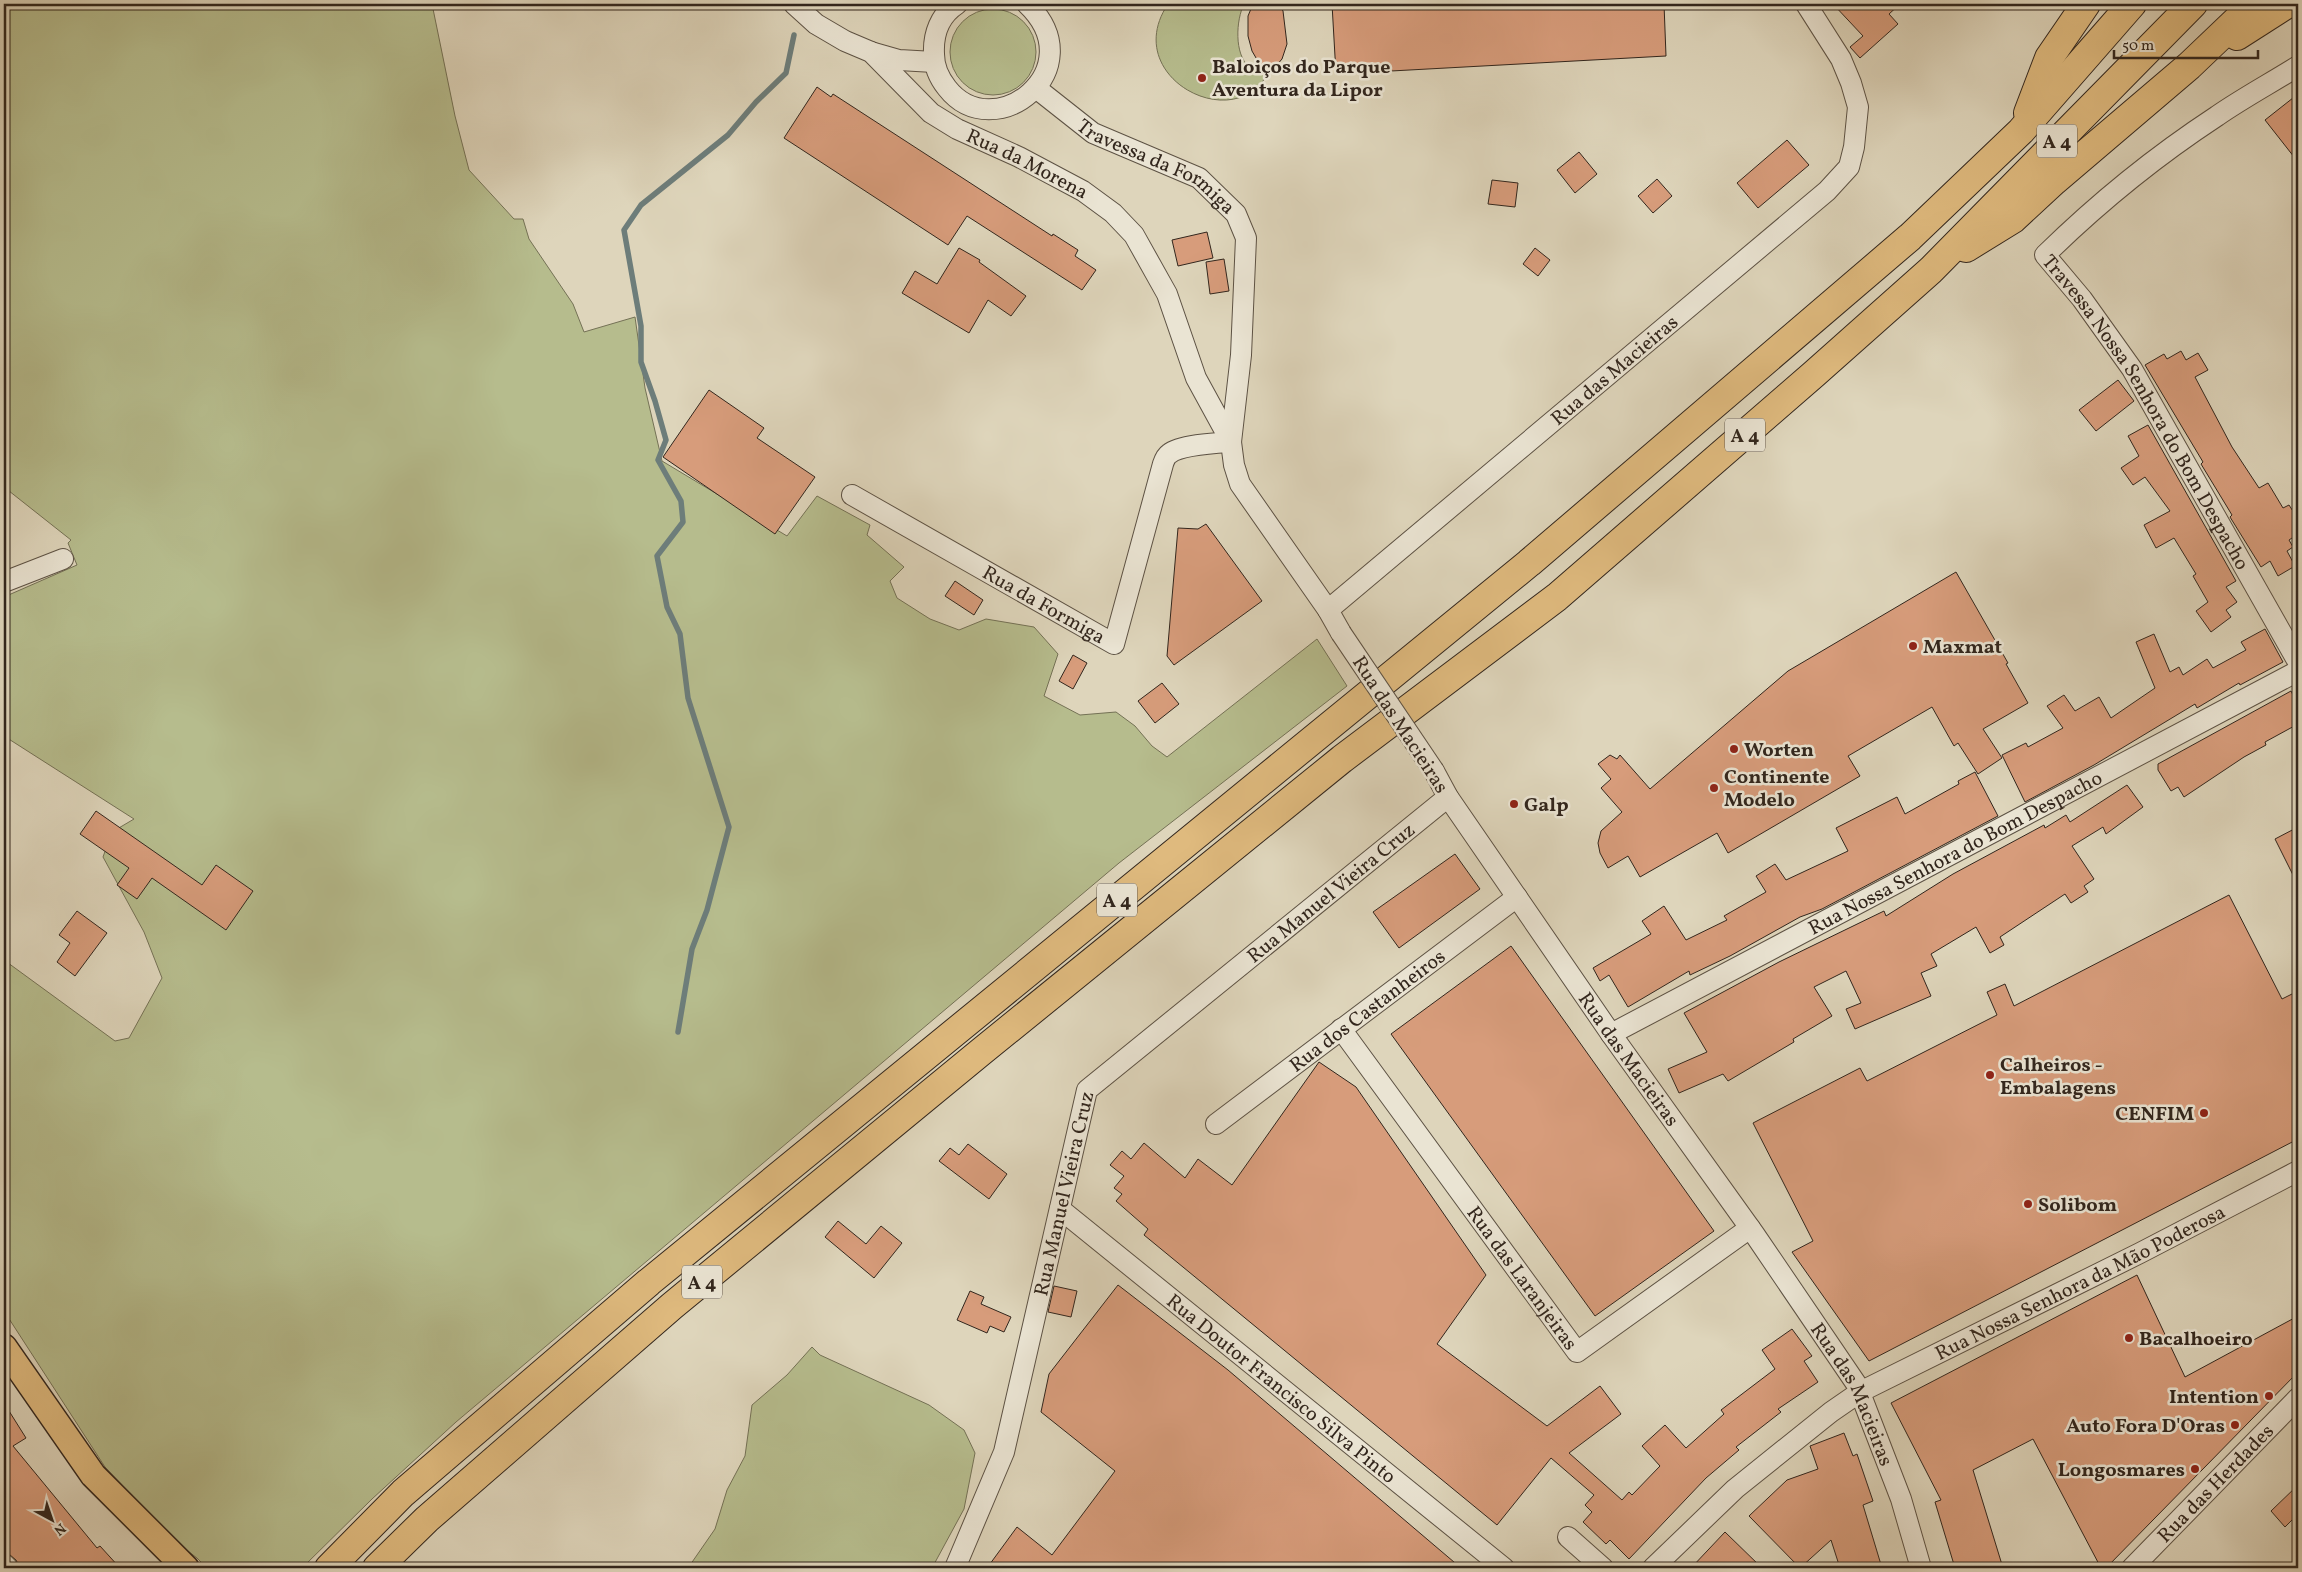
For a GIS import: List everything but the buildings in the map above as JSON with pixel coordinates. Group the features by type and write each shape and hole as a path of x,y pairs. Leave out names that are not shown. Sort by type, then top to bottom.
{"highway":[{"path":"2021,131 2049,58 2086,4"},
{"name":"A 4","path":"329,1568 403,1493 650,1282 1529,563 1910,237 2021,131 2132,4"},
{"name":"A 4","path":"377,1568 426,1519 672,1306 1342,759 1557,597 1814,374 1930,270 2193,4"},
{"path":"1930,270 2014,219 2054,181 2189,66 2254,4"},
{"path":"2189,66 2287,4"}],"main road":[{"path":"4,1347 93,1475 178,1566"}],"street":[{"name":"Rua da Morena","path":"794,4 816,24 845,41 871,52 931,113 957,129 1019,157 1083,191 1113,212 1134,235 1167,294 1196,378 1231,442"},
{"path":"957,4 939,23 933,42 934,62 940,80 952,94 968,104 986,109 1004,108 1022,100 1036,88 1046,72 1050,52 1048,33 1040,16 1028,4"},
{"name":"Rua das Macieiras","path":"1806,4 1840,59 1858,108 1849,167 1827,191 1328,610 1434,771 1448,797 1857,1384 1901,1498 1921,1568"},
{"path":"871,52 900,60 934,62"},
{"name":"Travessa Nossa Senhora do Bom Despacho","path":"2298,66 2234,104 2172,148 2094,209 2045,255 2082,298 2132,369 2298,662"},
{"name":"Travessa da Formiga","path":"1036,88 1093,133 1199,178 1236,214 1246,238 1241,355 1231,442"},
{"path":"1231,442 1234,465 1240,484 1328,610"},
{"name":"Rua da Formiga","path":"852,494 1114,644 1162,464 1169,454 1187,448 1208,443 1231,442"},
{"path":"4,582 63,559"},
{"name":"Rua Nossa Senhora do Bom Despacho","path":"1612,1034 2298,671"},
{"name":"Rua Manuel Vieira Cruz","path":"955,1568 1004,1452 1088,1090 1448,797"},
{"name":"Rua dos Castanheiros","path":"1216,1124 1517,897"},
{"name":"Rua das Laranjeiras","path":"1341,1029 1577,1352 1750,1228"},
{"name":"Rua Nossa Senhora da Mão Poderosa","path":"1653,1568 1735,1489 1831,1412 1860,1392 2140,1253 2298,1171"},
{"name":"Rua Doutor Francisco Silva Pinto","path":"1060,1209 1504,1568"},
{"name":"Rua das Herdades","path":"2132,1568 2298,1398"},
{"path":"1568,1537 1603,1568"},
{"path":"4,1564 8,1568"}],"green space":[{"path":"4,4 432,4 455,116 469,170 514,219 523,219 529,239 573,304 584,332 635,317 645,388 662,461 787,536 817,496 870,525 867,535 904,567 890,581 897,598 930,619 959,630 986,619 1034,627 1058,654 1044,696 1080,715 1116,712 1135,726 1152,746 1167,757 1317,639 1347,686 1119,863 456,1422 372,1499 302,1568 207,1568 176,1542 105,1467 4,1311 4,960 115,1041 129,1038 162,978 144,932 103,857 112,832 134,819 4,736 4,597 77,565 68,543 71,540 4,487"},
{"path":"1168,4 1244,4 1238,28 1241,54 1249,67 1268,73 1252,91 1232,99 1209,99 1187,90 1169,75 1158,55 1157,31"},
{"path":"993,9 1010,12 1024,21 1033,35 1036,52 1033,69 1024,83 1010,92 993,95 976,92 962,83 953,69 950,52 953,35 962,21 976,12"},
{"path":"812,1347 820,1355 929,1405 964,1430 975,1453 964,1509 932,1568 688,1568 715,1529 727,1490 745,1456 752,1405 787,1375"}],"waterway":[{"path":"678,1032 692,949 707,910 729,827 688,698 680,634 667,607 657,556 683,522 681,501 658,460 666,440 641,362 641,326 624,230 641,205 728,135 756,102 786,73 794,35"}],"place":[{"name":"Baloiços do Parque Aventura da Lipor","path":"1202,78"},
{"name":"Maxmat","path":"1913,646"},
{"name":"Worten","path":"1734,749"},
{"name":"Continente Modelo","path":"1714,788"},
{"name":"Galp","path":"1514,804"},
{"name":"Calheiros - Embalagens","path":"1990,1075"},
{"name":"CENFIM","path":"2204,1113"},
{"name":"Solibom","path":"2028,1204"},
{"name":"Bacalhoeiro","path":"2129,1338"},
{"name":"Intention","path":"2269,1396"},
{"name":"Auto Fora D'Oras","path":"2235,1425"},
{"name":"Longosmares","path":"2195,1469"}]}
